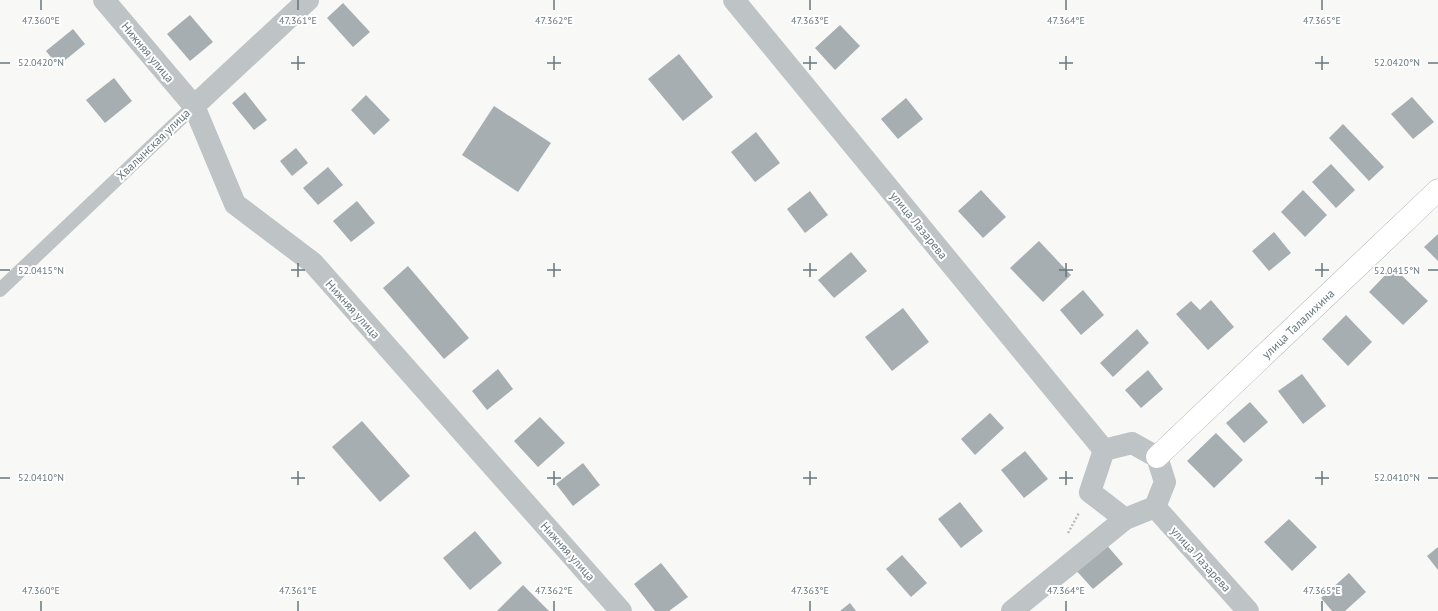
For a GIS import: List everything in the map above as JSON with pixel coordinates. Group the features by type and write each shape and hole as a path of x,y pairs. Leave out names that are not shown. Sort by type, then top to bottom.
{"street":[{"name":"Нижняя улица","path":"104,0 194,106 235,204 313,263 621,611"},
{"name":"Хвалынская улица","path":"194,106 308,0"},
{"name":"улица Лазарева","path":"734,0 1104,450"},
{"name":"улица Талалихина","path":"1157,457 1438,190"},
{"path":"1012,611 1125,519 1155,506 1165,482 1157,457 1132,443 1104,450 1090,492 1125,519"},
{"name":"улица Лазарева","path":"1155,506 1248,611"}],"lane":[{"name":"Хвалынская улица","path":"0,290 194,106"}],"building":[{"path":"343,3 370,32 353,47 327,18"},
{"path":"190,15 213,42 190,61 167,34"},
{"path":"840,25 860,46 835,70 815,48"},
{"path":"73,29 85,44 58,66 46,51"},
{"path":"679,54 713,97 683,121 648,79"},
{"path":"114,78 132,101 105,123 86,100"},
{"path":"245,92 267,120 254,130 232,103"},
{"path":"366,95 390,120 374,135 351,110"},
{"path":"1412,97 1434,122 1413,139 1391,114"},
{"path":"906,98 923,119 898,139 881,119"},
{"path":"494,106 551,143 518,192 462,155"},
{"path":"1343,124 1384,167 1369,181 1329,138"},
{"path":"756,132 780,163 755,182 731,152"},
{"path":"296,148 308,163 292,176 280,161"},
{"path":"1331,164 1355,190 1336,208 1312,182"},
{"path":"328,167 343,185 318,205 303,188"},
{"path":"981,190 1006,217 983,238 958,211"},
{"path":"1303,190 1327,215 1305,237 1281,212"},
{"path":"810,191 828,215 805,233 787,209"},
{"path":"357,201 375,223 351,242 333,221"},
{"path":"1274,232 1291,253 1269,271 1252,251"},
{"path":"1438,234 1438,261 1424,247"},
{"path":"1039,241 1071,275 1043,302 1010,268"},
{"path":"851,252 867,271 834,298 818,280"},
{"path":"408,266 469,338 444,359 383,288"},
{"path":"1393,267 1428,301 1403,325 1369,292"},
{"path":"1083,290 1104,315 1081,335 1060,310"},
{"path":"1211,300 1234,327 1208,350 1176,314 1191,301 1200,310"},
{"path":"903,308 929,342 892,371 865,337"},
{"path":"1346,315 1372,342 1348,366 1322,339"},
{"path":"1137,329 1149,343 1113,377 1100,363"},
{"path":"498,369 513,389 487,410 472,391"},
{"path":"1148,370 1163,389 1141,408 1125,390"},
{"path":"1302,374 1326,406 1303,424 1278,391"},
{"path":"1250,402 1268,422 1244,443 1226,423"},
{"path":"990,413 1004,428 975,455 961,439"},
{"path":"540,417 565,443 538,467 514,441"},
{"path":"362,421 410,476 380,502 332,447"},
{"path":"1216,433 1243,460 1214,488 1187,461"},
{"path":"1025,451 1048,479 1024,498 1001,470"},
{"path":"583,463 600,485 573,506 556,484"},
{"path":"960,502 983,531 961,548 938,519"},
{"path":"1289,519 1317,547 1292,571 1264,542"},
{"path":"475,531 502,563 470,590 443,558"},
{"path":"1104,542 1123,564 1093,589 1074,568"},
{"path":"1438,547 1438,570 1427,556"},
{"path":"902,555 927,583 911,597 886,569"},
{"path":"661,563 688,597 669,611 655,611 634,584"},
{"path":"1349,573 1366,592 1345,611 1332,611 1321,598"},
{"path":"523,585 549,611 497,611"},
{"path":"850,603 856,611 840,611"}]}
